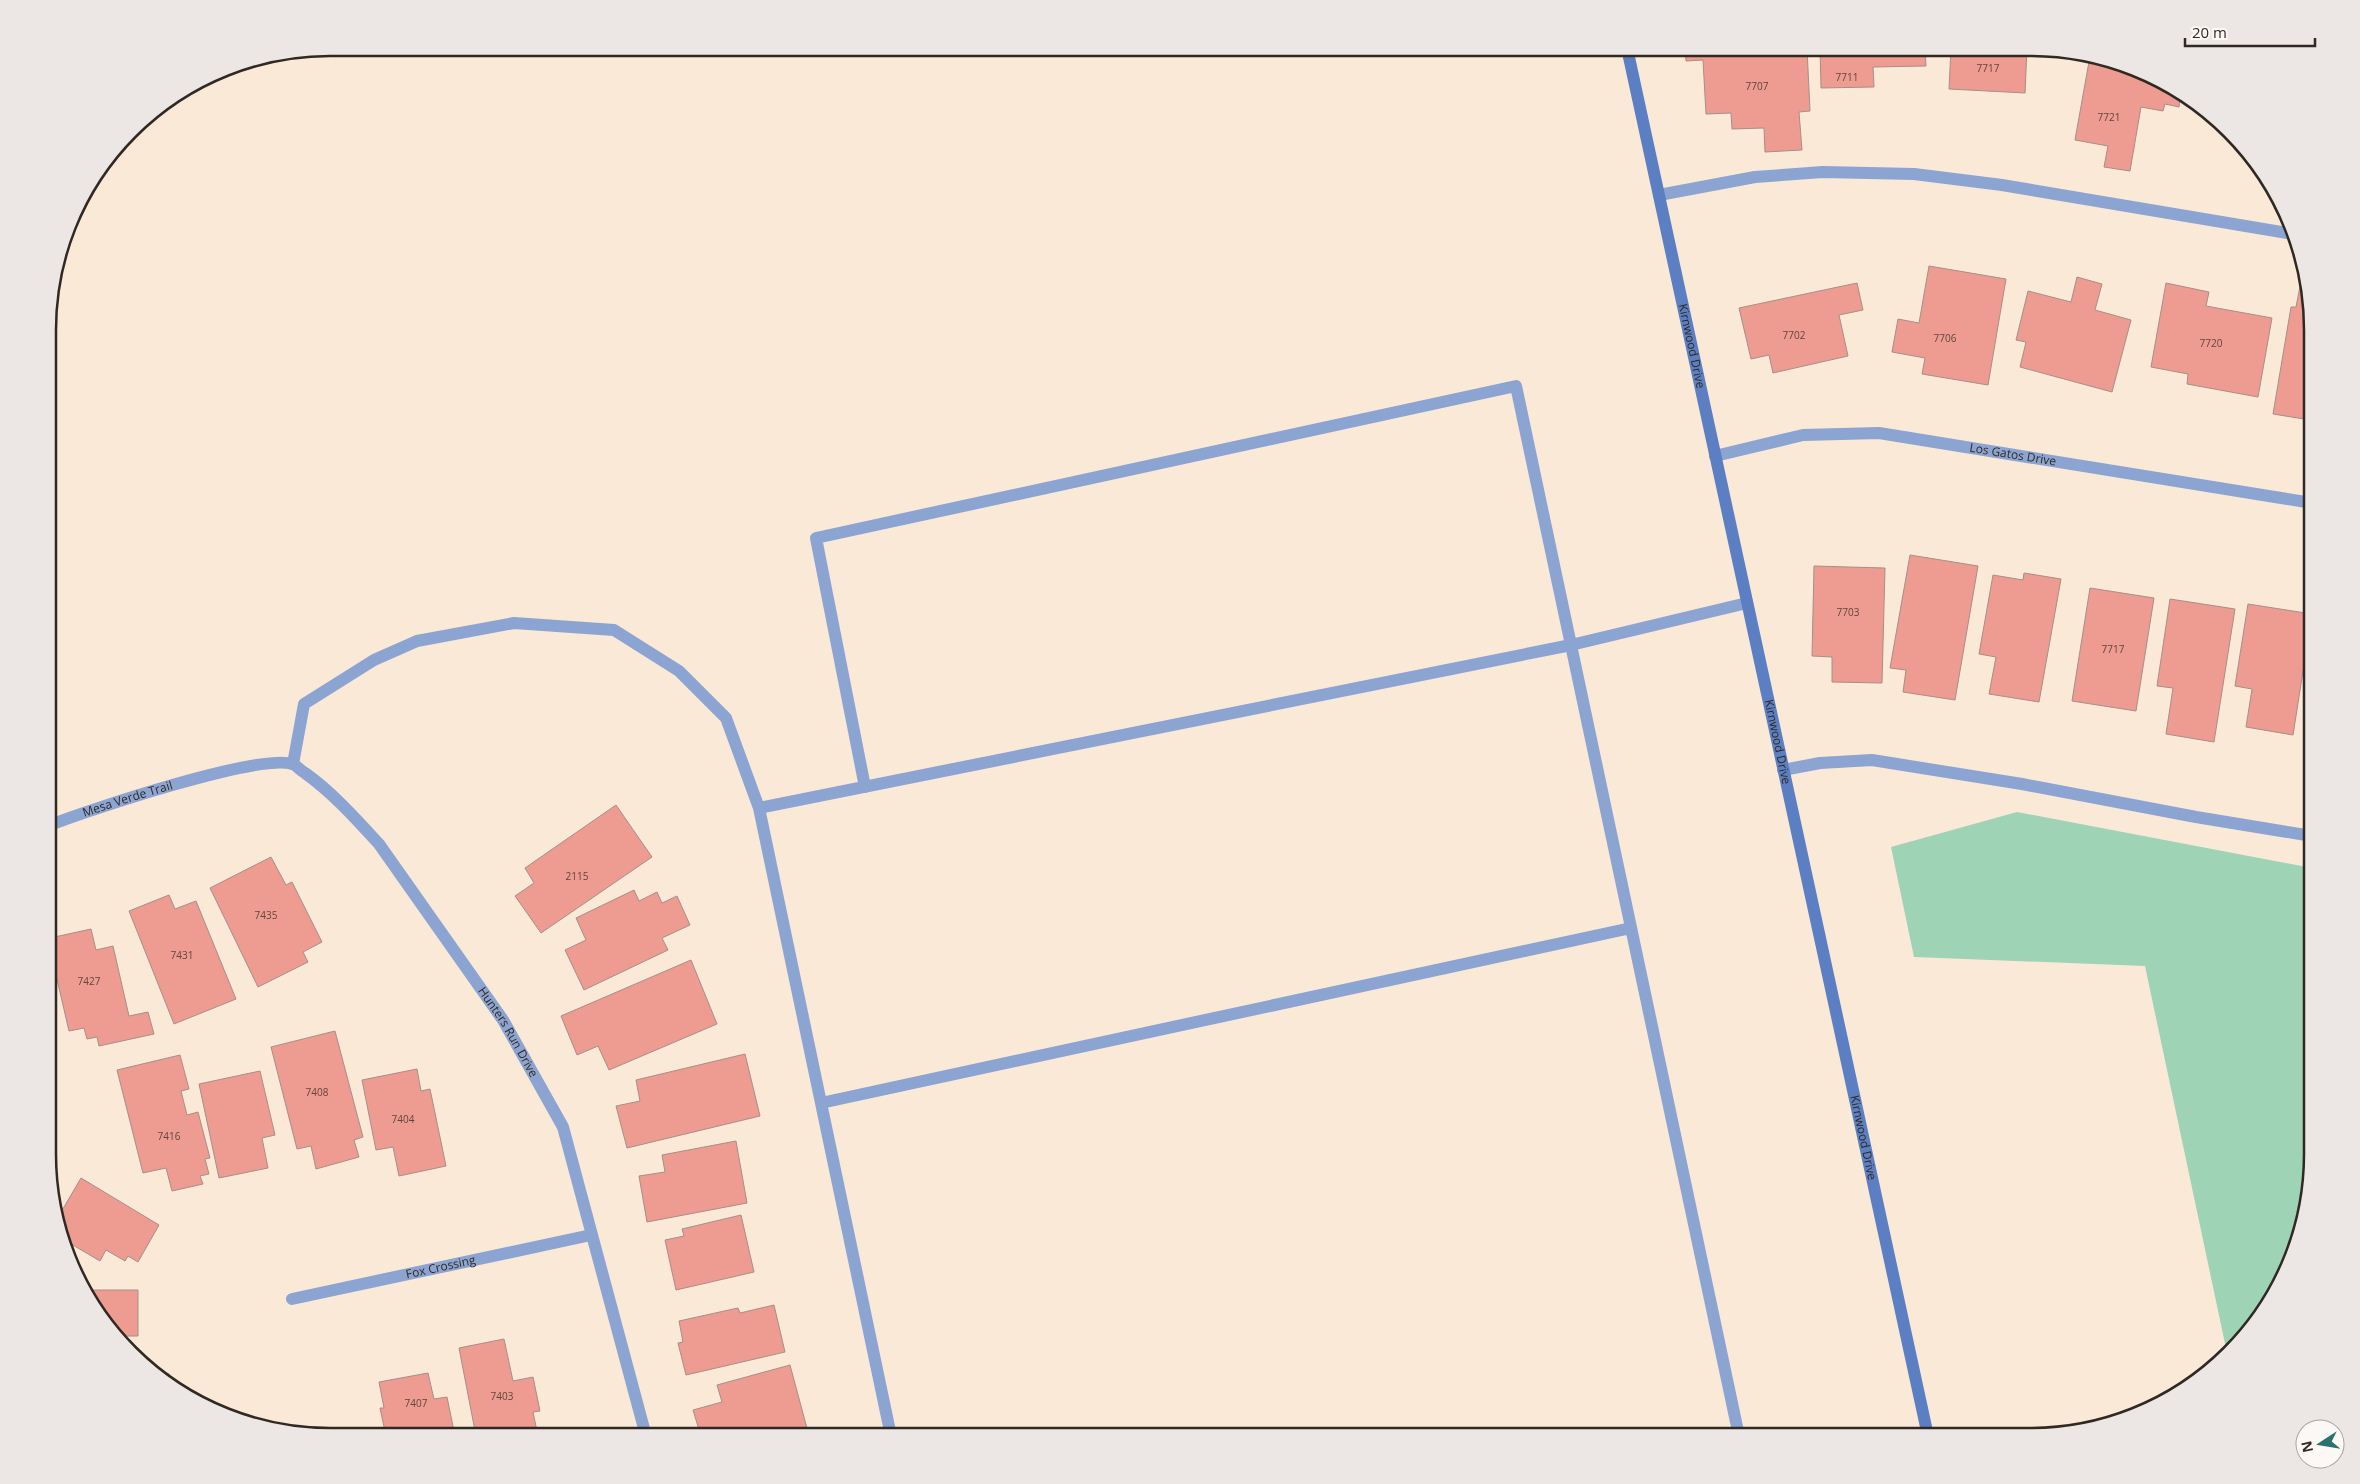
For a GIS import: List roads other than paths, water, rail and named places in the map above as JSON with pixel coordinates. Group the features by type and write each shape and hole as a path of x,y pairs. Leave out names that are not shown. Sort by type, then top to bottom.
{"street":[{"name":"Kirnwood Drive","path":"1629,56 1926,1428"},
{"path":"1659,195 1754,178 1823,172 1914,174 2002,185 2286,233"},
{"path":"866,787 816,538 1516,386 1738,1428"},
{"name":"Los Gatos Drive","path":"1715,456 1803,435 1879,433 2304,502"},
{"path":"759,808 1571,645 1747,603"},
{"path":"293,764 304,704 374,660 417,641 514,623 614,630 679,671 726,718 759,808 888,1428"},
{"path":"1784,770 1820,763 1872,760 2022,784 2196,817 2304,835"},
{"name":"Mesa Verde Trail","path":"56,823 238,768 271,763 293,764"},
{"name":"Hunters Run Drive","path":"293,764 327,791 379,844 503,1020 563,1127 644,1428"},
{"path":"821,1103 1631,928"},
{"name":"Fox Crossing","path":"292,1299 591,1235"}]}
